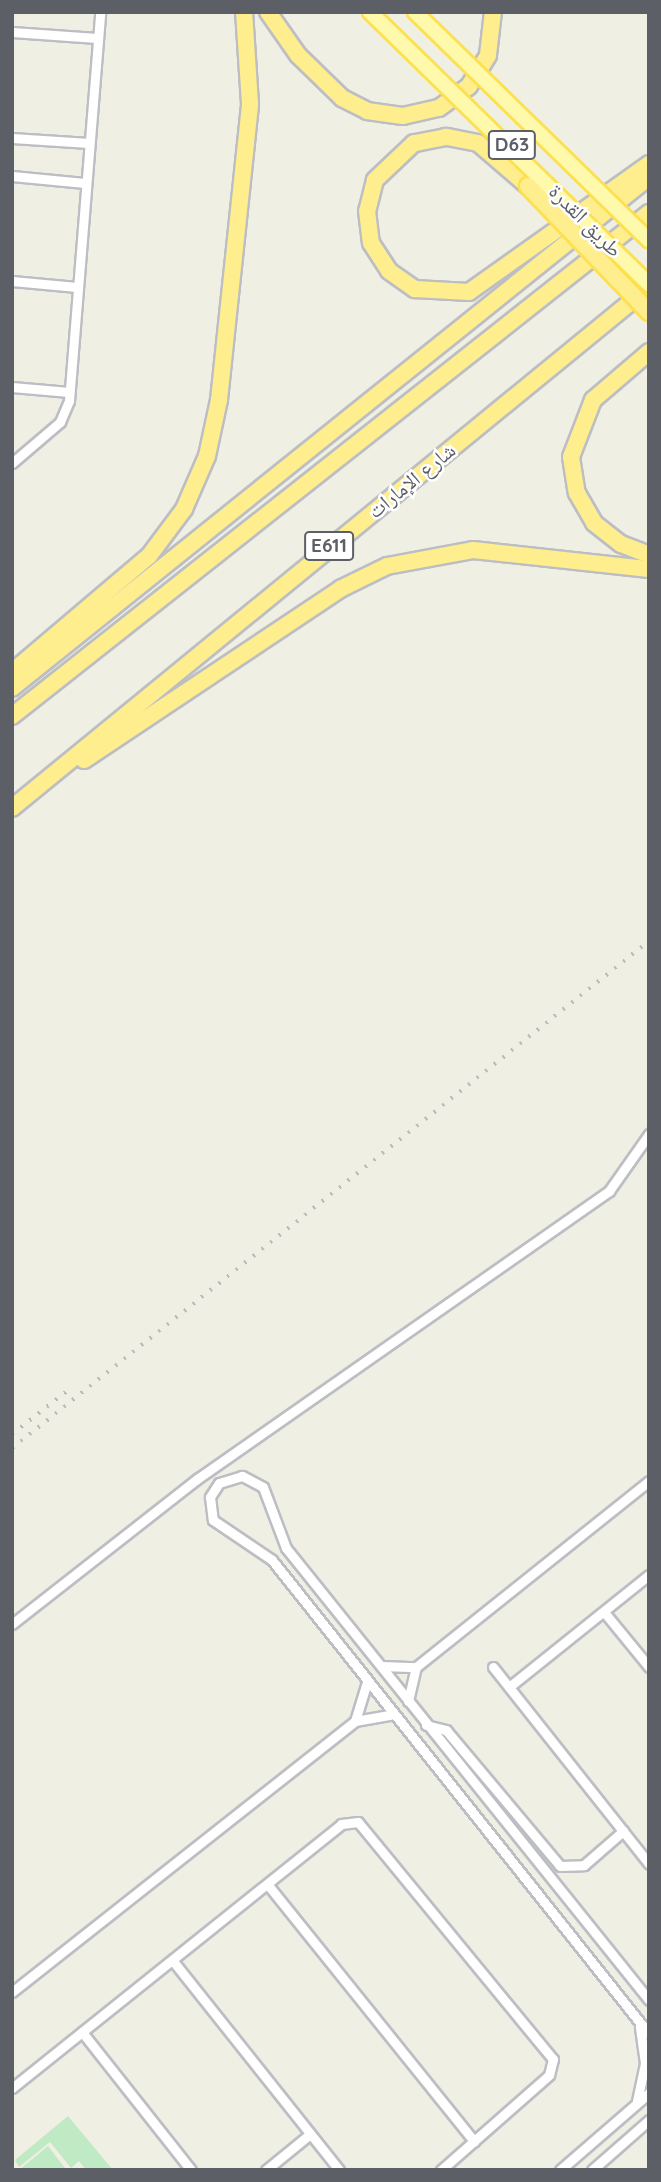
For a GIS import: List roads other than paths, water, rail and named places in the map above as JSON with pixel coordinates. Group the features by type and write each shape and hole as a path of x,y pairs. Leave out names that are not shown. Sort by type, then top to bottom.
{"highway":[{"path":"12,671 149,556 184,509 207,456 219,400 250,104 243,12"},
{"path":"268,12 298,55 335,92 367,111 403,116 439,108 469,86 488,55 493,12"},
{"path":"276,12 341,88 394,107 428,101 457,83 476,54 483,12"},
{"path":"649,164 469,292 415,289 389,271 371,243 366,211 375,180 414,143 446,137 478,143 528,186 649,312"},
{"path":"12,688 649,177"},
{"path":"12,716 649,213"},
{"name":"شارع الإمارات","path":"12,808 649,285"},
{"path":"649,352 593,400 571,457 577,493 594,523 621,544 649,555"},
{"path":"45,782 174,704 340,589 387,566 473,551 649,569"}],"main road":[{"name":"طريق القدرة","path":"370,12 649,285"},
{"name":"طريق القدرة","path":"415,12 649,240"}],"street":[{"path":"12,463 60,422 69,392 100,12"},
{"path":"12,32 97,38"},
{"path":"12,138 89,144"},
{"path":"12,176 85,183"},
{"path":"12,281 77,287"},
{"path":"12,387 69,392"},
{"path":"12,1624 197,1479 609,1191 649,1134"},
{"path":"649,2000 286,1548 263,1487 242,1476 219,1483 210,1497 213,1520 272,1560 390,1715 649,2034"},
{"path":"408,1701 416,1667 649,1481"},
{"path":"509,1687 649,1576"},
{"path":"604,1612 649,1667"},
{"path":"380,1666 416,1667"},
{"path":"493,1667 649,1864"},
{"path":"355,1721 366,1684"},
{"path":"12,1992 355,1721 390,1715"},
{"path":"426,1725 446,1730 560,1866 584,1865 622,1831"},
{"path":"12,2088 341,1824 364,1824 548,2048 554,2064 549,2075 441,2170"},
{"path":"268,1885 474,2141"},
{"path":"173,1961 339,2170"},
{"path":"636,2104 645,2063 639,2021"},
{"path":"82,2032 191,2170"},
{"path":"560,2170 649,2093"},
{"path":"592,2170 649,2120"},
{"path":"266,2170 310,2134"}],"railway":[{"path":"12,1448 649,941"},
{"path":"12,1434 72,1387"}]}
